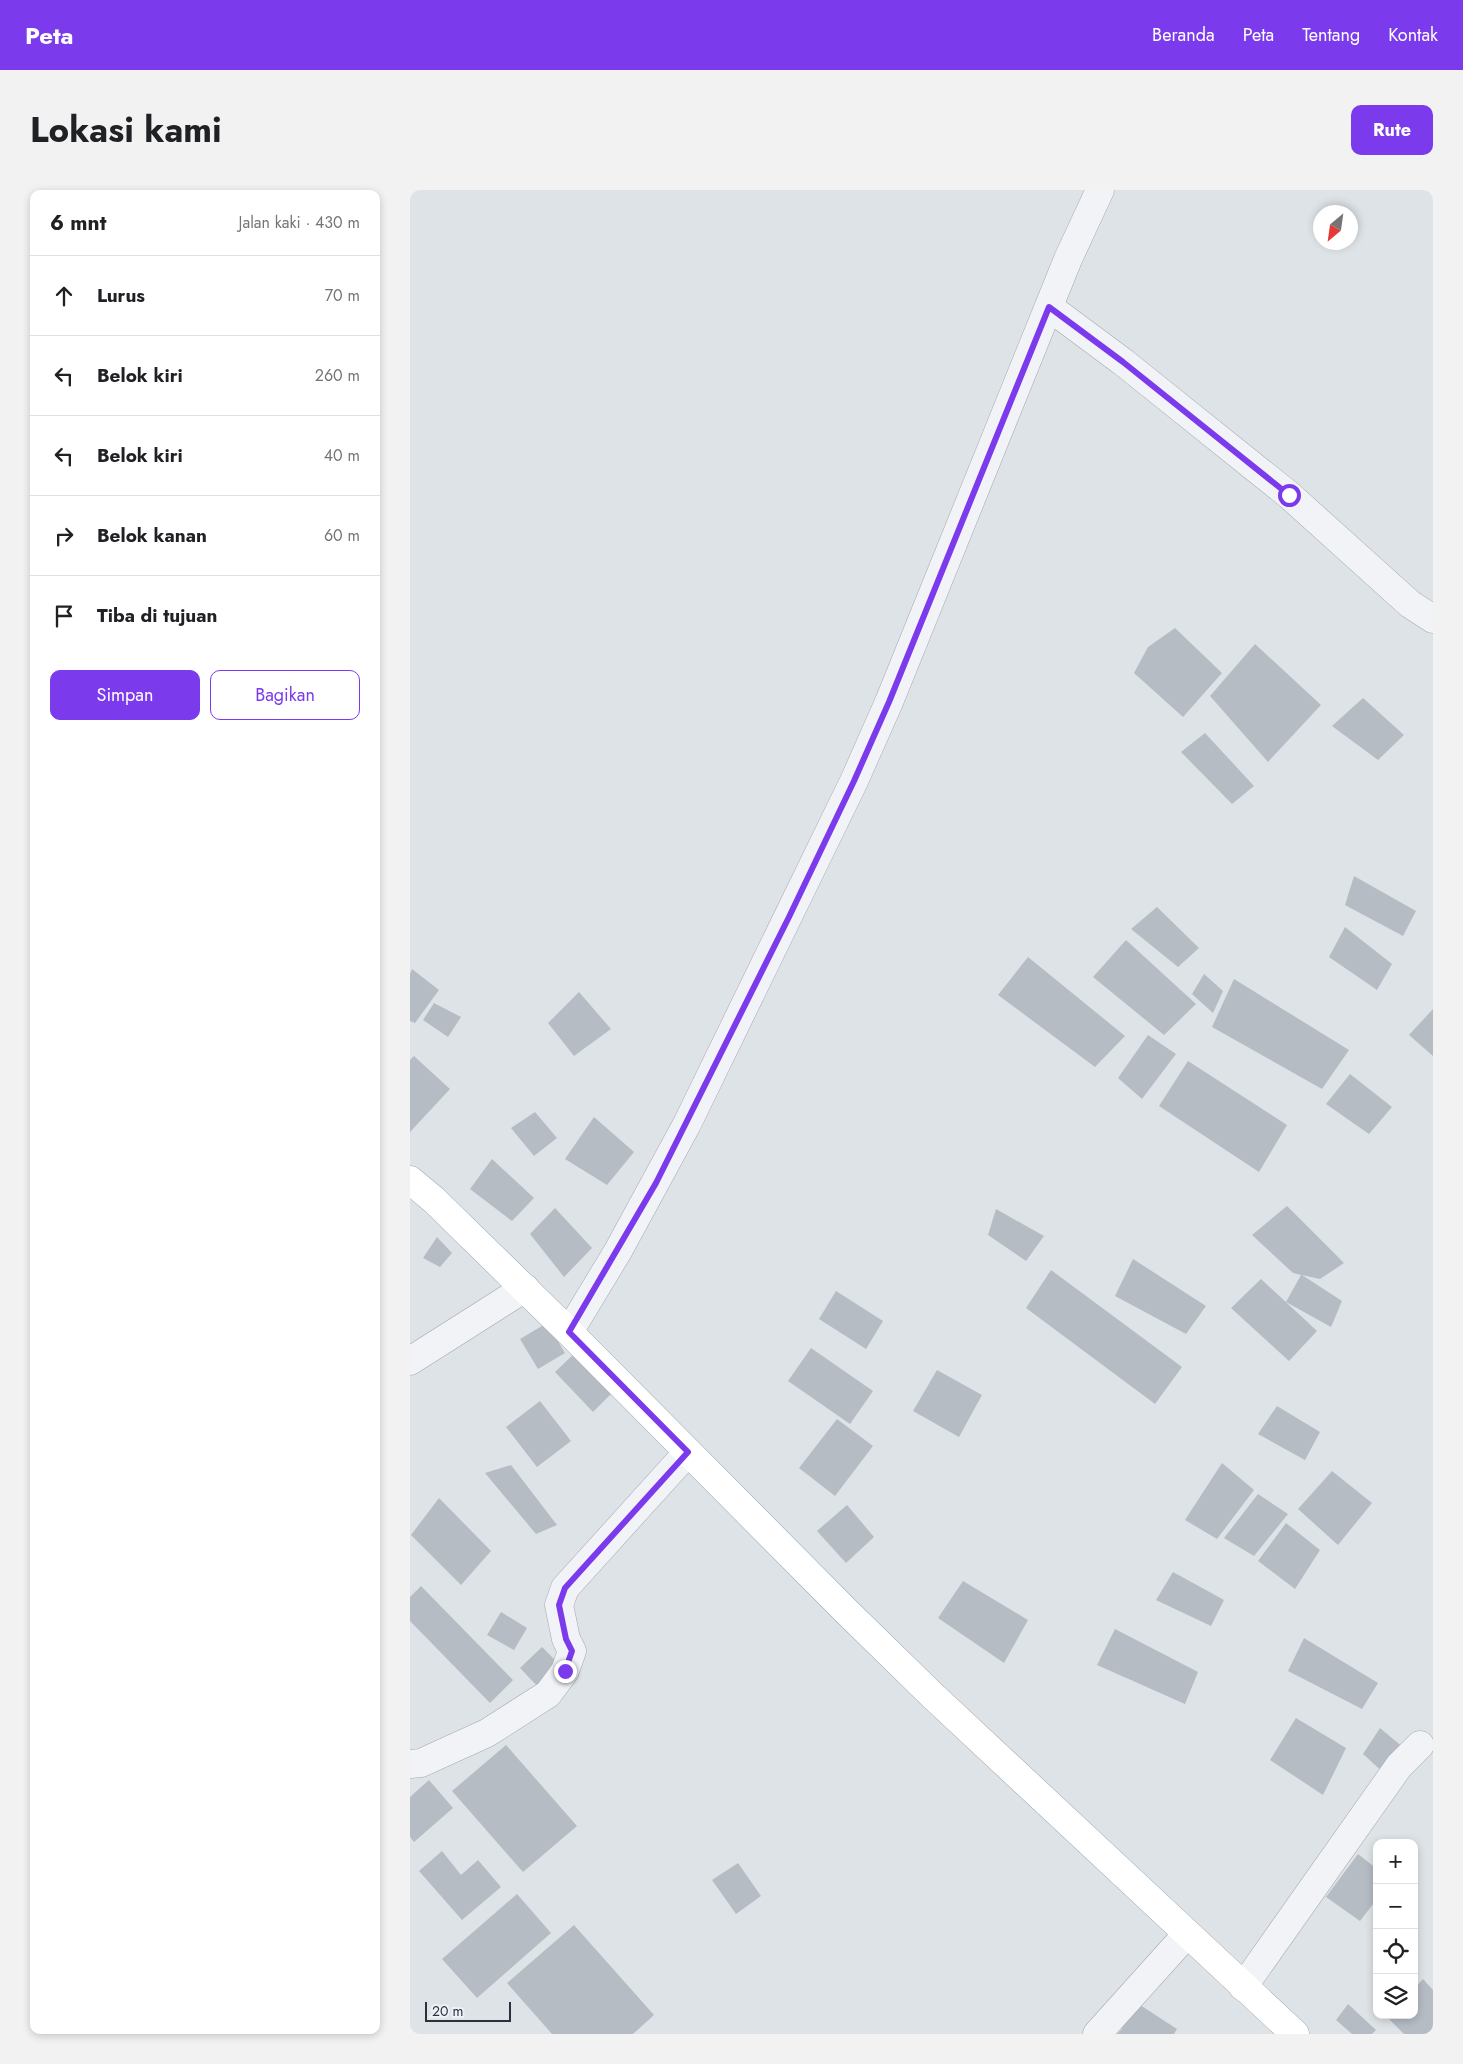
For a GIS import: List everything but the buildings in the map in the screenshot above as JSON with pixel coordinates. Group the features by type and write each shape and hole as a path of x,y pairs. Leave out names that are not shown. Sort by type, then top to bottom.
{"main road":[{"path":"410,1180 525,1288 925,1688 1295,2034"}],"street":[{"path":"569,1332 628,1234 678,1141 854,781 889,702 1068,259 1100,190"},
{"path":"1049,307 1123,362 1289,495 1410,604 1433,619"},
{"path":"410,1362 525,1288"},
{"path":"410,1764 422,1763 487,1733 548,1694 565,1671 572,1651 566,1639 559,1605 565,1588 688,1452"},
{"path":"1243,1987 1399,1766 1420,1745"},
{"path":"1097,2034 1187,1934"}],"route":[{"path":"565,1671 572,1651 566,1639 559,1605 565,1588 688,1452 569,1332 618,1251 687,1124 854,781 889,702 1049,307 1123,362 1289,495"}]}
